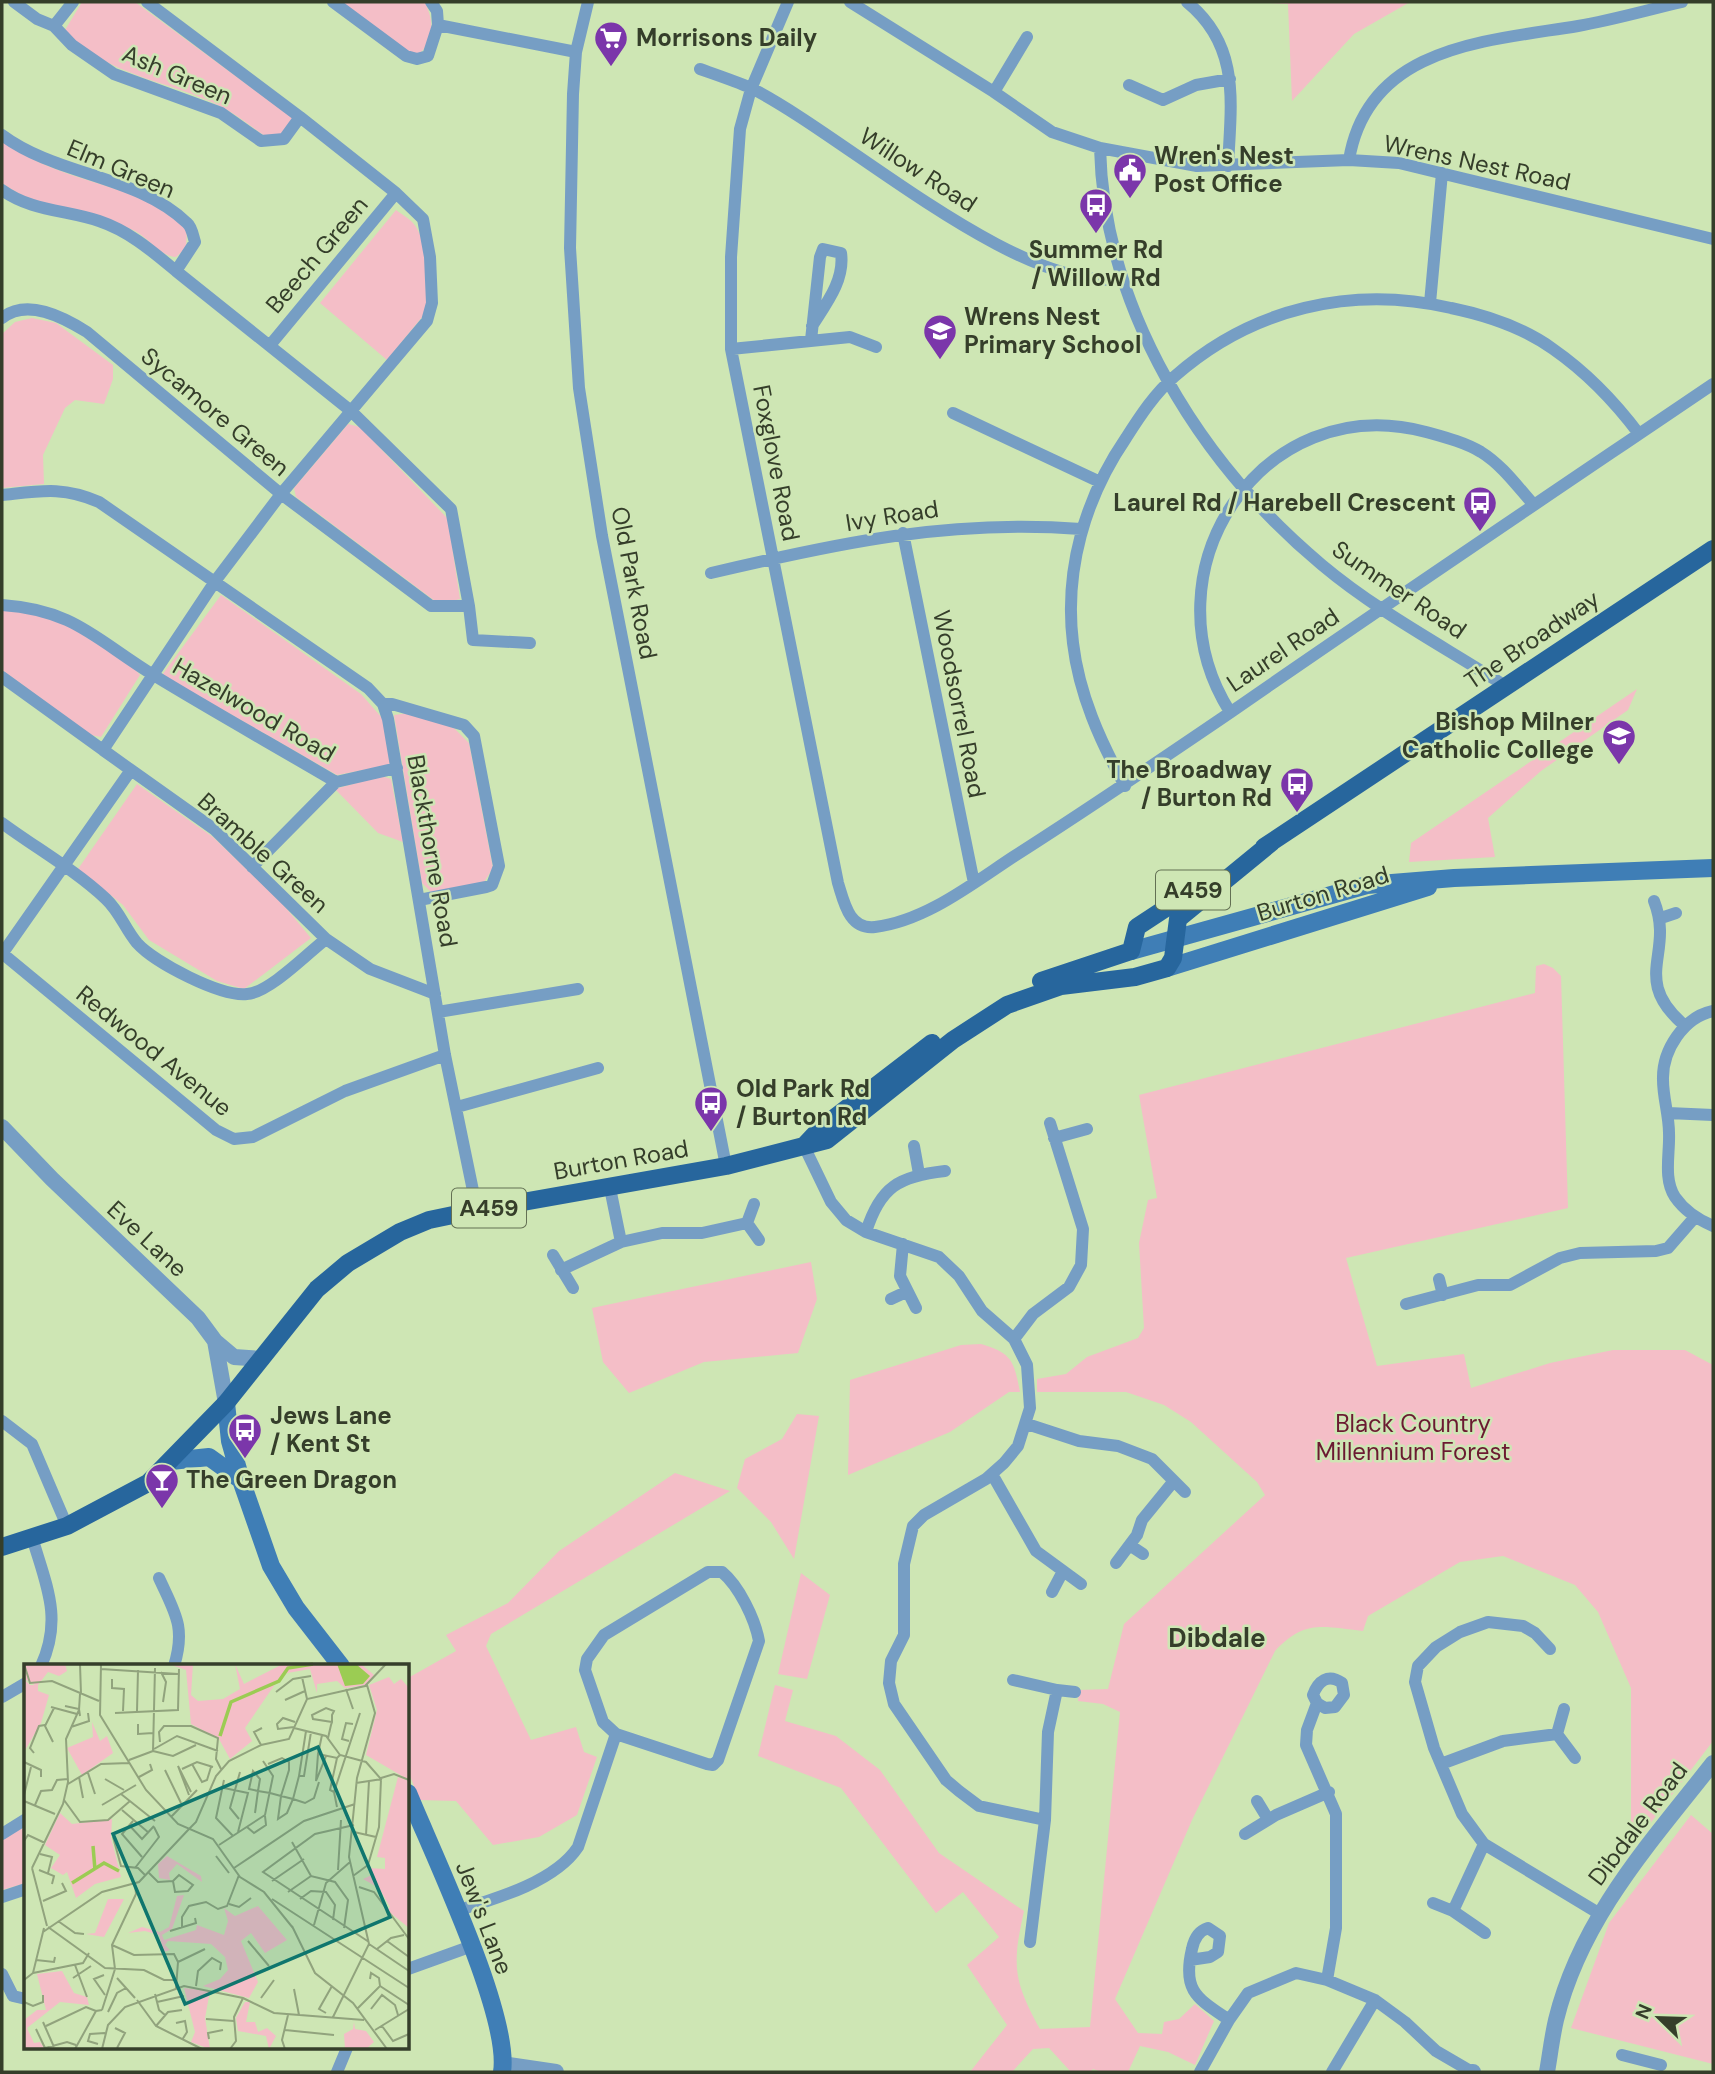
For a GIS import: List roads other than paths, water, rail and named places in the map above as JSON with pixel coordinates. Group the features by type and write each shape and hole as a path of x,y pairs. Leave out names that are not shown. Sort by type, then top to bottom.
{"main road":[{"name":"The Broadway","path":"1131,951 1137,928 1152,915 1272,842 1713,549"},
{"name":"The Broadway","path":"1159,969 1173,958 1178,919 1188,908 1272,842"},
{"name":"Burton Road","path":"1131,951 1367,885 1454,878 1713,868"},
{"name":"Burton Road","path":"1159,969 1284,933 1454,878"},
{"path":"1209,930 1229,931 1275,919 1284,933"},
{"path":"1131,951 1159,969"},
{"name":"A459","path":"804,1146 820,1129 921,1049 986,1006 1033,985 1131,951"},
{"name":"A459","path":"804,1146 827,1140 953,1040 1007,1005 1061,986 1135,977 1159,969"},
{"name":"Burton Road","path":"226,1403 317,1289 348,1263 400,1232 429,1220 726,1166 804,1146"},
{"path":"226,1403 230,1441 271,1566 296,1608 339,1664"},
{"name":"A459","path":"2,1547 67,1526 148,1483 226,1403"},
{"path":"171,1461 209,1457 241,1480"},
{"name":"Jew's Lane","path":"410,1798 472,1946 499,2028 503,2068"}],"street":[{"name":"Ash Green","path":"14,2 37,19 54,26 72,45 114,74 221,113 261,141 284,139 300,117 147,2"},
{"path":"54,26 73,2"},
{"path":"333,2 406,56 417,59 428,56 438,26 437,11 431,2"},
{"name":"Old Park Road","path":"588,2 576,52 570,248 579,388 602,536 726,1166"},
{"name":"Foxglove Road","path":"788,2 751,89 739,142 731,257 731,349 838,883 848,914 865,926"},
{"path":"1187,2 1205,16 1218,36 1228,65 1228,166"},
{"path":"1349,160 1355,130 1367,111 1386,89 1425,59 1483,40 1580,26 1682,2"},
{"name":"Wrens Nest Road","path":"855,3 1052,132 1100,148 1161,162 1228,166 1349,160 1399,163 1713,239"},
{"path":"438,26 576,52"},
{"path":"994,92 1027,37"},
{"name":"Willow Road","path":"701,69 751,89 993,243 1068,275 1100,282 1122,279"},
{"path":"1129,85 1163,100 1196,85 1230,79"},
{"name":"Beech Green","path":"176,271 271,344 351,411 431,313 427,233 422,219 396,193 300,117"},
{"name":"Elm Green","path":"2,135 19,148 49,162 128,189 165,206 190,225 195,242 176,271"},
{"name":"Summer Road","path":"1100,148 1106,222 1122,279 1169,382 1195,426 1243,489 1279,527 1323,566 1381,609 1507,687"},
{"path":"1430,303 1442,173"},
{"path":"2,190 37,207 99,221 135,237 176,271"},
{"name":"Beech Green","path":"271,344 396,193"},
{"path":"811,340 820,257 823,249 836,250 841,253 839,276 813,326"},
{"path":"1125,786 1100,742 1080,680 1073,642 1074,571 1081,529 1100,482 1144,410 1169,382 1214,347 1255,324 1297,309 1383,297 1430,303 1471,312 1552,347 1588,377 1639,434"},
{"name":"Sycamore Green","path":"2,318 12,310 29,309 74,324 87,332 281,495 216,580 103,750"},
{"path":"731,349 850,337 876,346"},
{"name":"Laurel Road","path":"865,926 874,928 926,911 974,883 1125,786 1533,504 1713,384"},
{"path":"468,606 431,606 281,495 351,411 451,509 468,606 473,640 530,643"},
{"path":"953,414 1100,482"},
{"path":"1230,712 1216,689 1203,647 1199,614 1202,580 1210,548 1228,507 1268,464 1301,443 1347,428 1379,425 1410,428 1439,435 1481,452 1504,470 1533,504"},
{"path":"2,495 57,489 77,492 99,502 216,580 368,688 383,704 392,704 464,725 474,736 499,866 492,885 419,900"},
{"name":"Ivy Road","path":"711,573 903,533 986,525 1081,529"},
{"name":"Woodsorrel Road","path":"903,533 974,883"},
{"name":"Hazelwood Road","path":"2,605 32,607 74,622 152,674 336,782"},
{"name":"Bramble Green","path":"2,677 214,829 326,939 370,969 435,994"},
{"name":"Blackthorne Road","path":"383,704 397,768 445,1055 477,1210"},
{"path":"252,867 336,782 397,768"},
{"path":"2,953 131,770"},
{"name":"Bramble Green","path":"2,823 105,898 122,917 137,943 194,979 229,993 250,995 264,988 326,939"},
{"path":"1654,901 1661,918 1655,987 1668,1012 1684,1026"},
{"path":"1661,918 1676,914"},
{"name":"Redwood Avenue","path":"2,953 216,1130 234,1139 253,1137 345,1091 445,1055"},
{"path":"438,1012 579,989"},
{"path":"1713,1011 1701,1014 1684,1026 1670,1052 1662,1075 1668,1113 1668,1177 1675,1197 1695,1217 1713,1226"},
{"path":"457,1107 598,1068"},
{"path":"1668,1113 1713,1115"},
{"path":"1014,1339 1032,1314 1069,1287 1081,1265 1083,1229 1050,1123"},
{"name":"Eve Lane","path":"2,1127 52,1180 198,1318 215,1341 226,1403"},
{"path":"1054,1138 1087,1129"},
{"path":"804,1146 831,1202 846,1220 866,1233 939,1257 950,1266 982,1311 1014,1339 1028,1369 1031,1394 1027,1424 1018,1446 992,1474 924,1515 913,1526 904,1564 904,1635 891,1661 890,1693 925,1751 959,1791 979,1806 1045,1820"},
{"path":"914,1146 919,1174"},
{"path":"866,1233 885,1192 919,1174 945,1171"},
{"path":"610,1188 621,1242"},
{"path":"747,1223 754,1204"},
{"path":"1406,1304 1478,1285 1510,1286 1560,1258 1580,1253 1656,1251 1668,1248 1695,1217"},
{"path":"562,1270 621,1242 662,1233 702,1233 747,1223"},
{"path":"747,1223 759,1240"},
{"path":"903,1244 900,1276 916,1308"},
{"path":"553,1255 573,1287"},
{"path":"1439,1279 1443,1295"},
{"path":"891,1299 906,1292"},
{"path":"215,1341 234,1357 262,1359"},
{"path":"2,1421 33,1444 67,1526"},
{"path":"1027,1424 1079,1441 1118,1446 1152,1459 1185,1492"},
{"path":"992,1474 1030,1543 1062,1573 1081,1584"},
{"path":"1116,1563 1130,1546 1142,1520 1173,1482"},
{"path":"32,1537 52,1602 51,1646 42,1664"},
{"path":"1130,1546 1143,1554"},
{"path":"708,1572 722,1572 731,1582 757,1629 759,1641 718,1760 713,1765 707,1764 616,1734 603,1722 588,1681 585,1670 592,1650 604,1635 708,1572"},
{"path":"1052,1591 1062,1573"},
{"path":"159,1578 180,1624 180,1646 175,1664"},
{"path":"1550,1649 1535,1633 1523,1626 1488,1622 1460,1632 1428,1655 1418,1666 1415,1682 1441,1764 1462,1814 1484,1844 1600,1914"},
{"path":"1013,1680 1074,1692"},
{"path":"2,1697 24,1684"},
{"path":"1030,1942 1045,1820 1048,1732 1057,1690"},
{"path":"1317,1703 1307,1730 1306,1745 1329,1792 1336,1814 1336,1928 1327,1980"},
{"path":"1557,1734 1564,1709"},
{"path":"456,1911 533,1881 569,1860 578,1847 616,1734"},
{"path":"1441,1764 1503,1741 1557,1734"},
{"path":"1557,1734 1575,1758"},
{"name":"Dibdale Road","path":"1547,2072 1556,2019 1575,1966 1600,1914 1630,1867 1713,1763"},
{"path":"1245,1834 1268,1819 1329,1792"},
{"path":"1257,1801 1268,1819"},
{"path":"2,1833 24,1820"},
{"path":"1453,1911 1484,1844"},
{"path":"2,1897 24,1890"},
{"path":"1433,1903 1453,1911 1485,1933"},
{"path":"410,1968 472,1946"},
{"path":"1190,1960 1188,1981 1191,1988 1203,2002 1228,2020"},
{"path":"1200,2072 1228,2020 1248,1993 1276,1979 1296,1973 1327,1980 1375,2000 1405,2022 1436,2051 1472,2072"},
{"path":"2,1974 13,1996 24,1999"},
{"path":"1332,2072 1375,2000"},
{"path":"337,2072 346,2050"},
{"path":"1622,2055 1638,2066 1661,2065"},
{"path":"503,2068 556,2072"}],"place":[{"name":"Morrisons Daily","path":"611,68"},
{"name":"Wren's Nest Post Office","path":"1130,200"},
{"name":"Summer Rd / Willow Rd","path":"1096,235"},
{"name":"Wrens Nest Primary School","path":"940,361"},
{"name":"Laurel Rd / Harebell Crescent","path":"1480,533"},
{"name":"Bishop Milner Catholic College","path":"1619,766"},
{"name":"The Broadway / Burton Rd","path":"1297,814"},
{"name":"Old Park Rd / Burton Rd","path":"711,1133"},
{"name":"Jews Lane / Kent St","path":"245,1460"},
{"name":"The Green Dragon","path":"162,1510"}],"district":[{"name":"Dibdale","path":"1217,1638"}],"park label":[{"name":"Black Country Millennium Forest","path":"1413,1438"}]}
